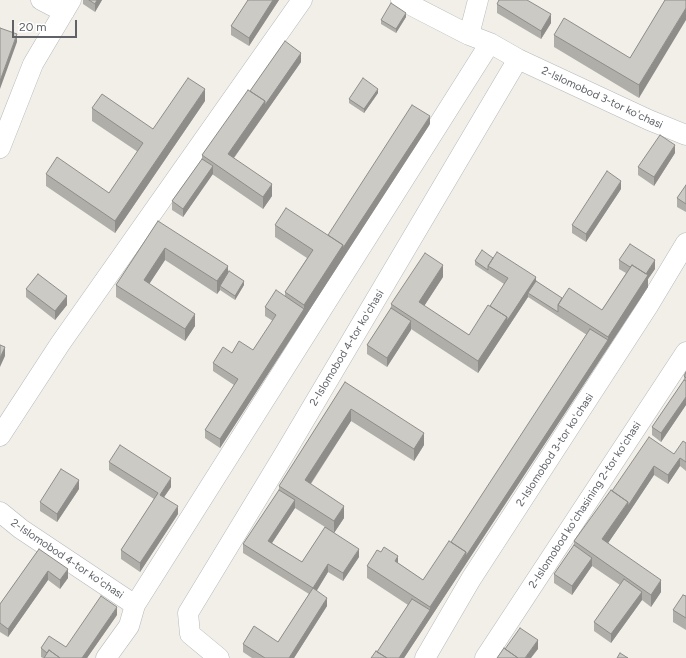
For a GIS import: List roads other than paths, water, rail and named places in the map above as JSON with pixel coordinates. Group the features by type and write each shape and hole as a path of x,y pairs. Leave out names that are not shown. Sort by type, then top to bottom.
{"street":[{"path":"0,148 33,64 68,6 41,0"},
{"path":"0,436 60,344 302,0"},
{"path":"401,0 470,35 490,43 518,59"},
{"path":"470,35 478,0"},
{"name":"2-Islomobod 4-tor koʻchasi","path":"106,658 129,626 135,605 490,43"},
{"name":"2-Islomobod 4-tor koʻchasi","path":"219,658 190,634 188,613 285,453 518,59"},
{"name":"2-Islomobod 3-tor koʻchasi","path":"518,59 649,120 686,135"},
{"name":"2-Islomobod 3-tor koʻchasi","path":"426,658 471,579 648,306 686,243"},
{"name":"2-Islomobod koʻchasining 2-tor koʻchasi","path":"484,658 686,352"},
{"name":"2-Islomobod 4-tor koʻchasi","path":"0,512 21,528 135,605"}]}
